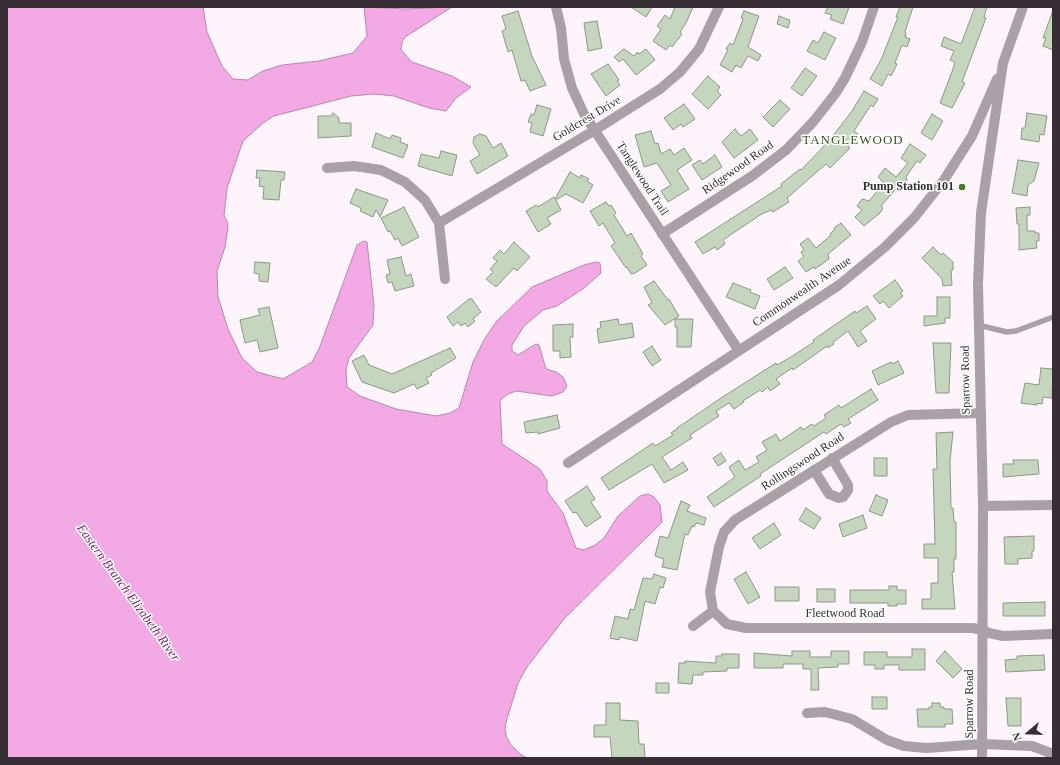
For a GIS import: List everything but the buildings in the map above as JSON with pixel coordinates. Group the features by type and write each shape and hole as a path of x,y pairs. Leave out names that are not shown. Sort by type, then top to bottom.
{"street":[{"name":"Tanglewood Trail","path":"556,7 561,28 564,59 572,88 584,114 739,351"},
{"name":"Goldcrest Drive","path":"439,223 595,130 660,89 680,72 699,50 719,7"},
{"name":"Ridgewood Road","path":"662,234 752,176 786,150 812,122 845,78 862,42 874,7"},
{"name":"Sparrow Road","path":"982,758 983,506 978,325 981,213 1003,63 1023,7"},
{"name":"Commonwealth Avenue","path":"568,463 839,285 885,247 914,218 944,180 972,136 1003,63"},
{"path":"327,168 354,166 381,170 405,182 425,200 439,223 445,279"},
{"name":"Rollingswood Road","path":"713,611 710,592 719,547 724,532 735,520 891,422 908,415 980,414"},
{"path":"814,470 829,494 839,498 843,497 848,490 848,485 832,458"},
{"path":"983,506 1053,505"},
{"path":"692,626 713,611"},
{"name":"Fleetwood Road","path":"713,611 727,624 746,628 867,626 973,628 1003,636 1053,634"},
{"path":"807,713 825,712 852,719 887,740 904,746 935,748 982,744 1032,746 1053,754"}],"lane":[{"path":"978,325 1007,332 1032,326 1053,317"}],"water":[{"name":"Eastern Branch Elizabeth River","path":"7,7 203,7 207,32 222,66 233,79 248,80 263,71 282,65 319,61 353,53 367,36 364,7 406,9 452,7 405,37 402,42 401,50 412,62 452,76 471,87 456,98 446,111 429,108 394,96 374,94 351,96 274,116 263,123 243,141 227,188 224,216 228,227 225,247 217,271 218,297 228,329 242,358 257,372 283,379 312,362 319,349 357,245 364,241 367,242 374,305 373,325 349,358 346,370 347,387 360,396 396,409 436,416 450,413 459,408 473,362 484,340 496,322 532,287 584,265 596,262 600,263 601,273 584,288 557,306 543,310 524,326 512,345 512,351 518,355 536,344 539,345 546,369 556,372 563,377 567,386 563,392 552,396 516,391 508,394 500,400 502,444 540,469 547,481 547,491 563,513 576,548 584,550 595,545 604,538 618,516 640,496 648,494 654,497 660,505 662,522 564,619 527,667 518,683 505,730 511,745 520,754 527,758 7,758"}],"place":[{"name":"Pump Station 101","path":"962,187"}],"district":[{"name":"TANGLEWOOD","path":"853,141"}]}
